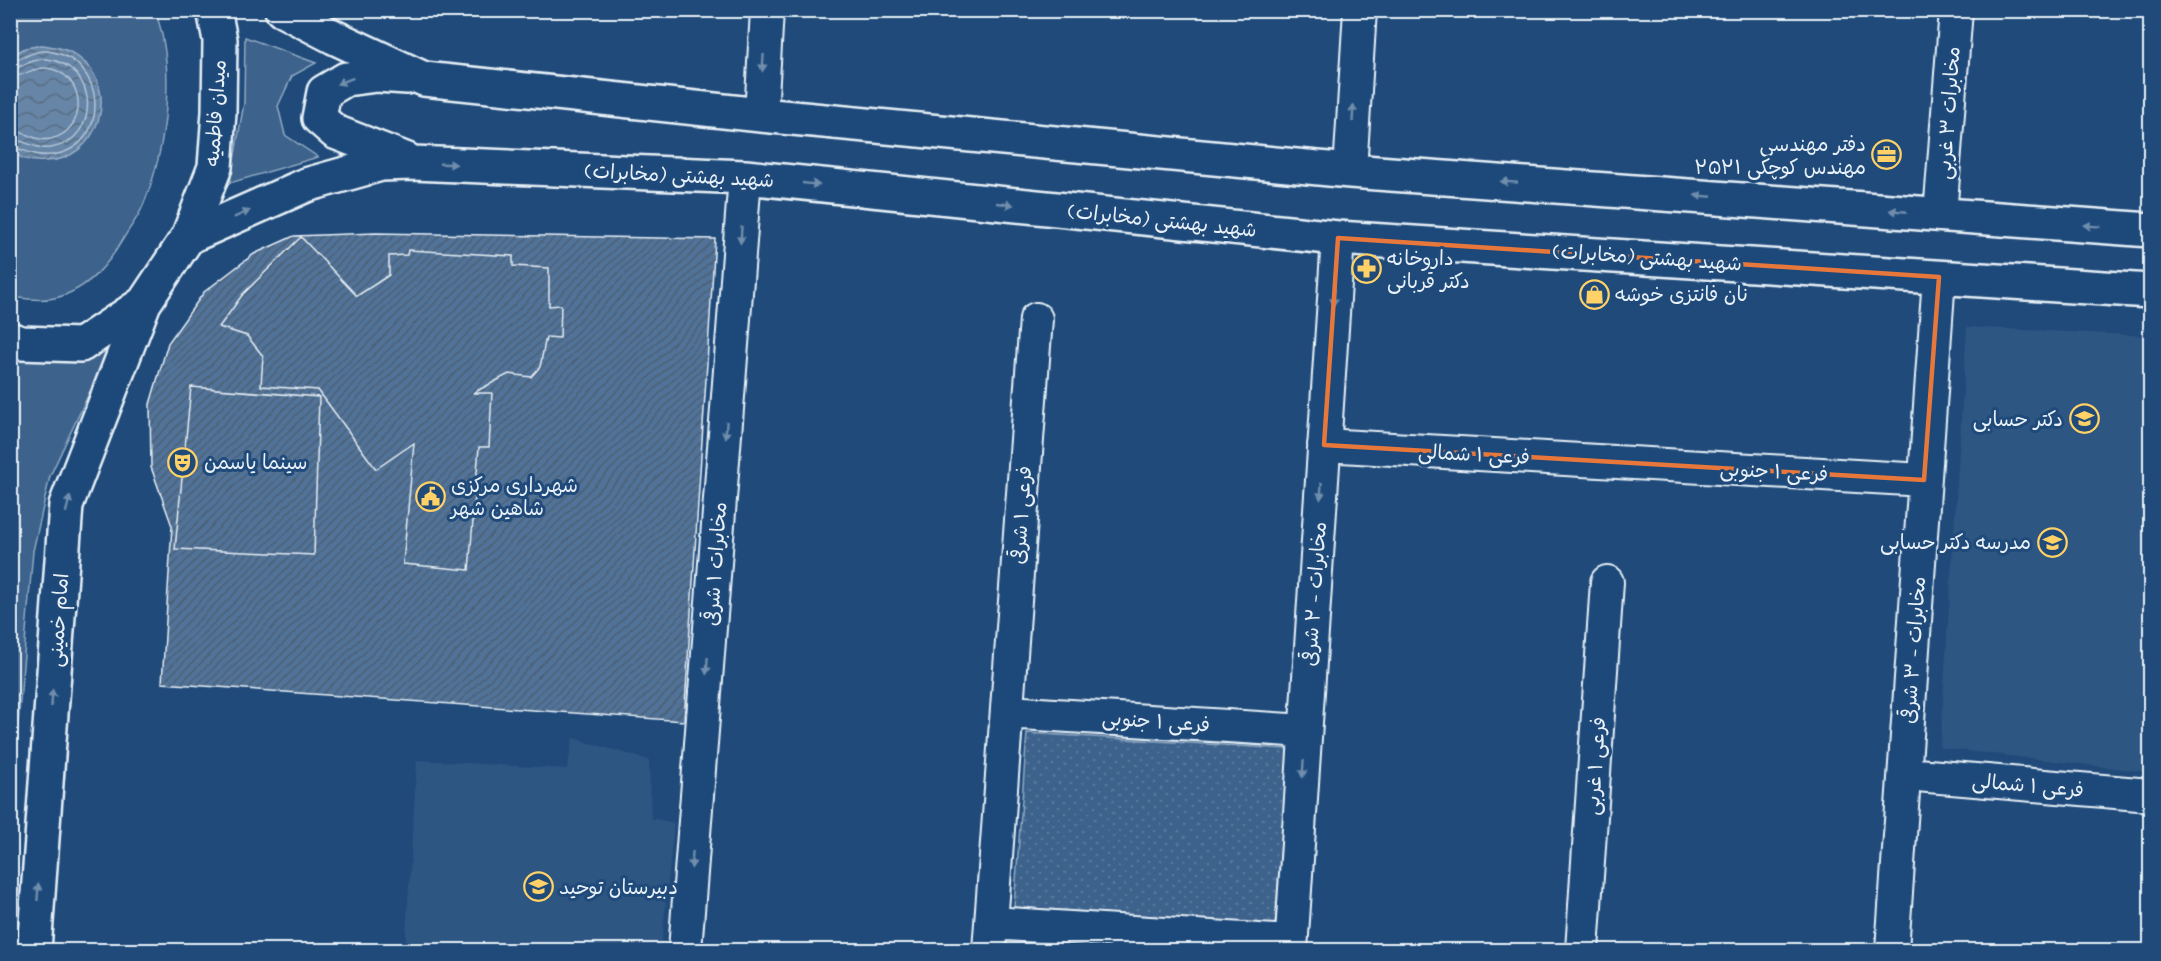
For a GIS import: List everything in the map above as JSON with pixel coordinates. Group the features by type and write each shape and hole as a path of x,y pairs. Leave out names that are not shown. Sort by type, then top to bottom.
{"main road":[{"name":"میدان فاطمیه","path":"10,339 21,343 81,345 144,303 188,237 215,167 219,112 220,40 214,10"},
{"path":"282,10 334,38 424,79"},
{"path":"413,163 335,132 319,118 324,92 346,79 377,75 761,115 1350,171 2151,230"},
{"name":"شهید بهشتی (مخابرات)","path":"188,237 306,185 381,164 413,163 745,177 1338,238 2151,291"},
{"name":"امام خمینی","path":"34,951 66,505 144,303"}],"street":[{"path":"761,115 767,10"},
{"path":"1350,171 1360,10"},
{"name":"مخابرات ۳ غربی","path":"1940,215 1956,10"},
{"name":"مخابرات ۱ شرقی","path":"685,951 745,177"},
{"name":"مخابرات - ۲ شرقی","path":"1291,946 1338,238"},
{"name":"مخابرات - ۳ شرقی","path":"1892,951 1939,277"},
{"name":"فرعی ۱ شرقی","path":"990,937 1036,319"},
{"name":"فرعی ۱ شمالی","path":"1324,445 1624,462"},
{"name":"فرعی ۱ جنوبی","path":"1624,462 1924,480"},
{"name":"فرعی ۱ غربی","path":"1582,951 1607,582"},
{"name":"فرعی ۱ جنوبی","path":"1007,712 1305,731"},
{"name":"فرعی ۱ شمالی","path":"1905,774 2151,795"},
{"path":"990,937 1291,946"}],"highlighted area":[{"path":"1338,238 1939,277 1924,480 1324,445"}],"shaded area":[{"path":"11,11 155,11 166,58 166,110 162,136 157,162 142,208 118,248 92,279 65,295 51,299 11,297"},
{"path":"245,37 316,63 292,76 278,106 285,135 318,157 230,183 244,103"},
{"name":"مدرسه دکتر حسابی","path":"1967,327 2150,336 2150,772 1940,748"},
{"path":"110,349 50,476 33,551 11,805 11,351 79,356"},
{"path":"1027,733 1288,749 1275,925 1014,907"},
{"name":"دبیرستان توحید","path":"573,738 649,760 651,818 674,823 661,950 405,950 417,760 567,769"}],"water":[{"path":"43,45 70,52 91,70 99,86 101,104 98,121 91,136 79,149 64,158 40,161 23,158 11,151 11,56 25,48"}],"building":[{"name":"شهرداری مرکزی شاهین شهر","path":"376,233 715,239 684,721 162,683 172,526 151,467 150,404 168,343 204,292 254,254 294,236"},
{"name":"شهرداری مرکزی شاهین شهر","path":"301,237 357,296 389,275 389,256 407,255 408,250 513,256 513,266 549,268 549,306 561,305 560,338 546,337 540,367 531,377 509,374 473,393 492,393 489,447 479,447 469,570 403,564 414,443 376,469 318,390 261,386 263,356 247,336 219,327 243,294"},
{"path":"191,387 319,397 314,555 175,549"}],"place":[{"name":"دفتر مهندسی ۲۵۲۱ مهندس کوچکی","path":"1887,155"},
{"name":"داروخانه دکتر قربانی","path":"1366,269"},
{"name":"نان فانتزی خوشه","path":"1594,294"},
{"name":"دکتر حسابی","path":"2084,419"},
{"name":"سینما یاسمن","path":"183,462"},
{"name":"شهرداری مرکزی شاهین شهر","path":"430,497"},
{"name":"مدرسه دکتر حسابی","path":"2052,542"},
{"name":"دبیرستان توحید","path":"538,887"}]}
